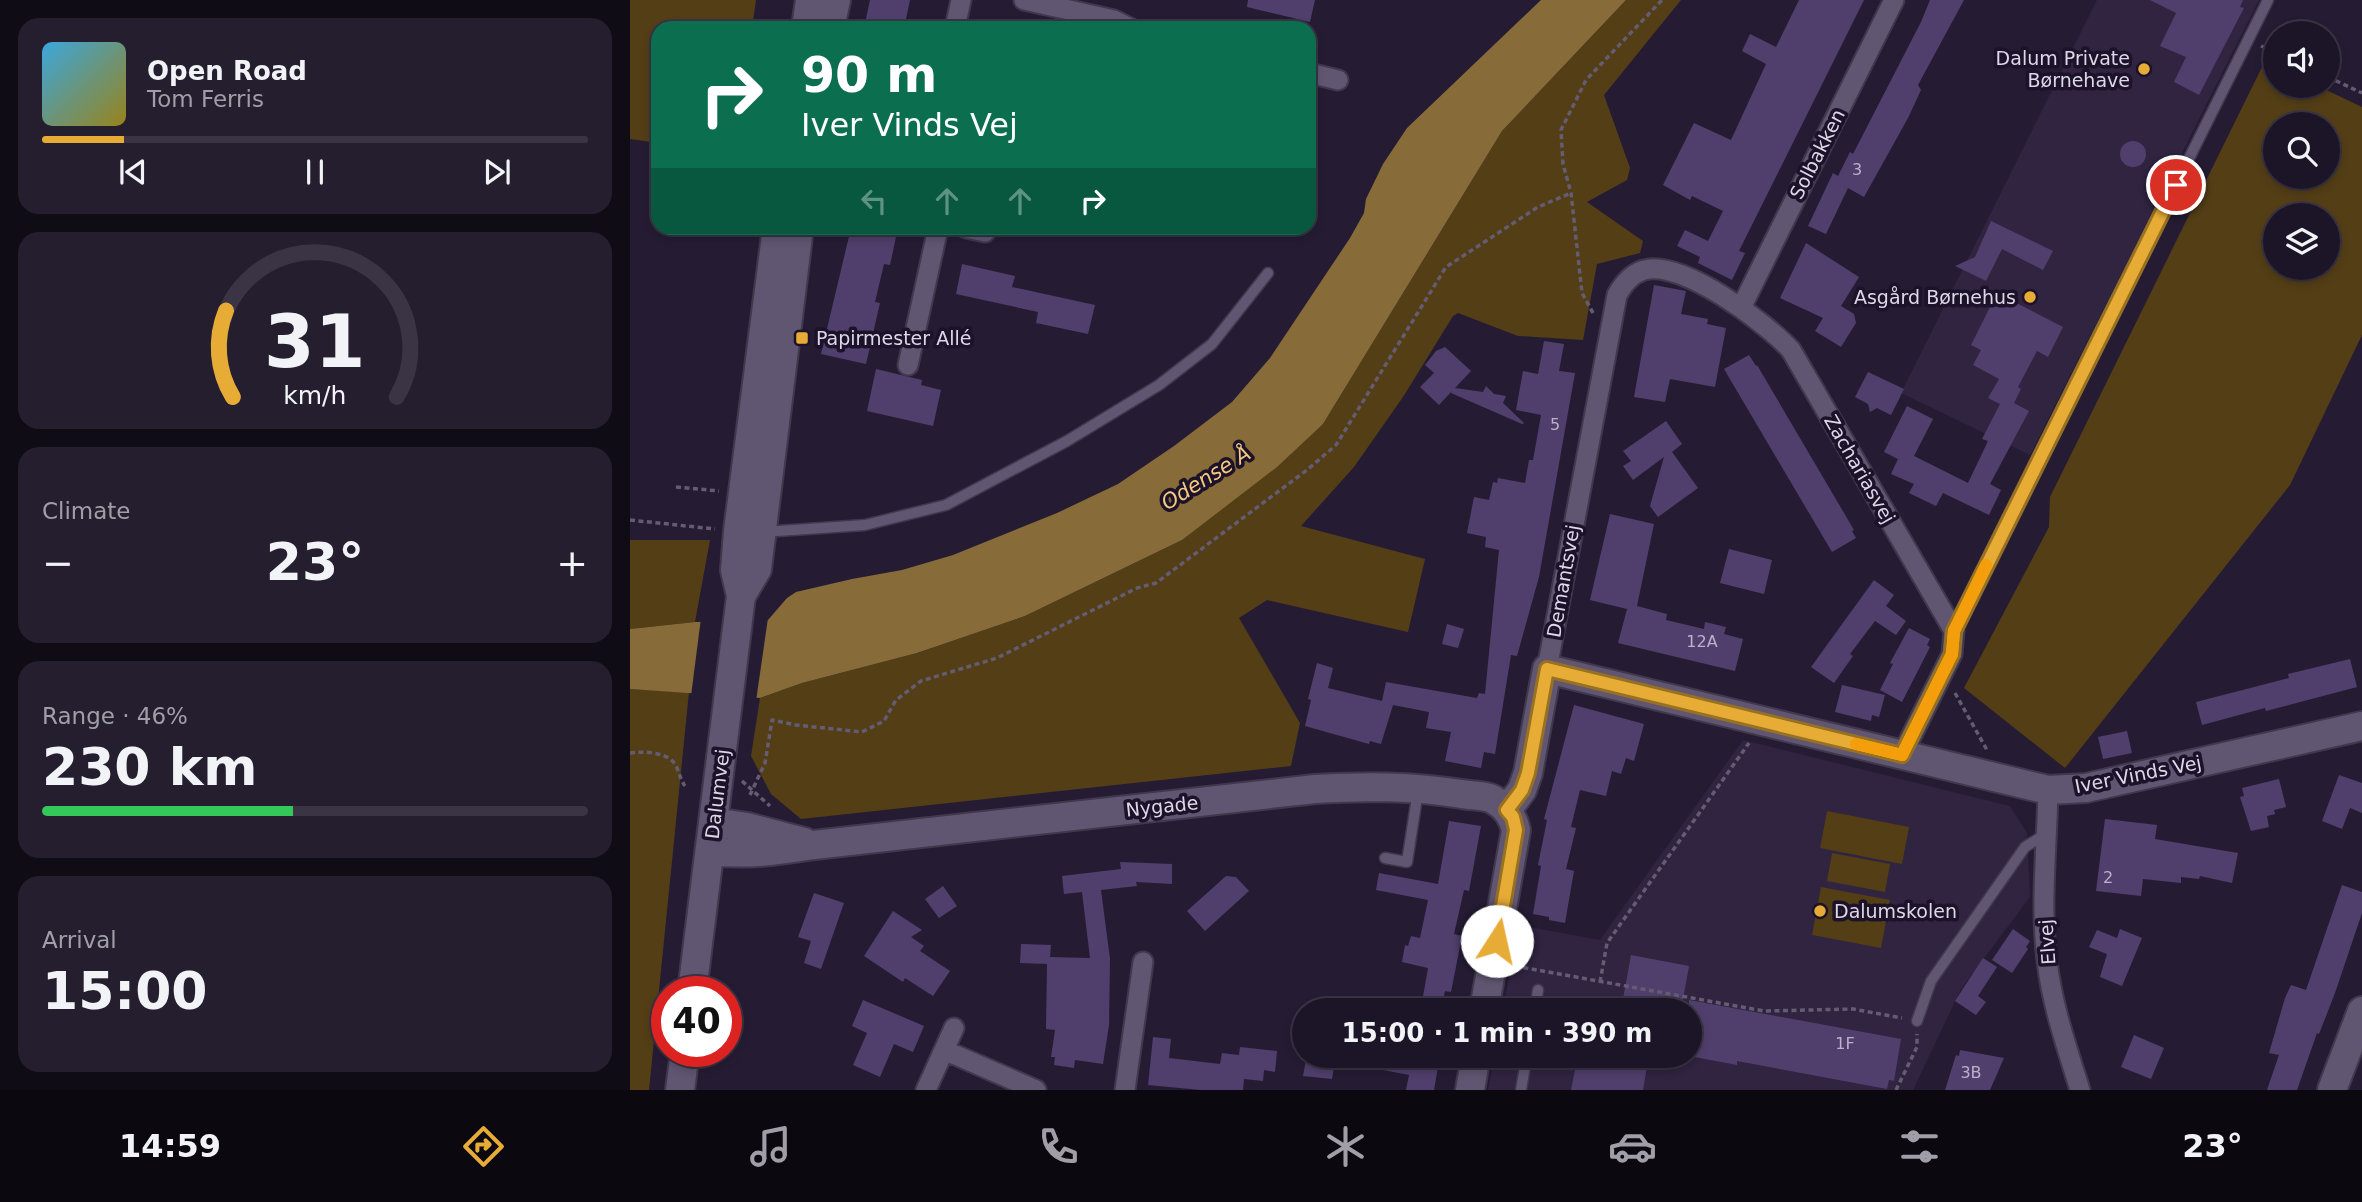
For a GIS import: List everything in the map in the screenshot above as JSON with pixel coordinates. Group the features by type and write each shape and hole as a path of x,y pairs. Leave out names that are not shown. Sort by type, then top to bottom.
{"street":[{"path":"807,21 810,0"},
{"path":"832,21 836,0"},
{"path":"956,21 961,0"},
{"path":"1024,0 1116,21"},
{"name":"Solbakken","path":"1741,308 1894,0"},
{"path":"1316,75 1338,80"},
{"name":"Dalumvej","path":"694,976 741,596 757,569 744,493 776,235"},
{"name":"Dalumvej","path":"749,531 798,235"},
{"path":"908,365 936,235"},
{"name":"Zachariasvej","path":"1632,275 1655,268 1688,276 1741,308 1766,326 1791,350 1954,631"},
{"name":"Demantsvej","path":"1507,810 1522,790 1528,773 1610,327 1617,295 1632,275"},
{"path":"1902,755 1952,654 1954,631"},
{"name":"Iver Vinds Vej","path":"1547,669 2048,790 2086,788 2362,726"},
{"name":"Nygade","path":"710,851 744,854 1315,789 1371,785 1419,787 1493,799 1507,810"},
{"name":"Elvej","path":"2048,790 2046,960 2055,1008 2080,1090"},
{"path":"1487,998 1516,830 1513,817 1507,810"},
{"name":"Nygade","path":"714,821 814,845"},
{"path":"1125,1090 1143,962"},
{"path":"2332,1090 2362,1011"},
{"path":"926,1090 954,1028"},
{"path":"944,1049 1035,1090"},
{"path":"680,1090 683,1067"},
{"path":"1470,1090 1474,1068"}],"lane":[{"path":"1954,631 2268,0"},
{"path":"749,531 865,525 946,505 1067,440 1158,385 1212,344 1268,273"},
{"path":"1385,858 1407,862 1419,787"},
{"path":"1917,1021 1931,981 2025,847 2047,834"},
{"path":"1537,998 1538,990"},
{"path":"1521,1090 1525,1068"}],"path":[{"path":"1610,327 1599,323 1581,293 1571,193 1563,164 1562,130 1586,80 1662,0"},
{"path":"2340,83 2362,93"},
{"path":"751,792 765,763 772,720 862,732 884,721 896,699 922,681 997,658 1137,588 1156,583 1336,446 1446,267 1538,207 1571,193"},
{"path":"676,487 744,493"},
{"path":"630,520 749,531"},
{"path":"1943,673 2004,779"},
{"path":"1600,982 1607,943 1752,738 1758,720"},
{"path":"630,753 664,755 674,764 685,786"},
{"path":"721,760 751,792 772,808"},
{"path":"1493,962 1764,1011 1853,1009 1917,1021 1917,1047 1896,1090"}],"shaded area":[{"path":"630,0 756,0 753,21 651,21 651,142 630,139"},
{"path":"1626,0 1681,0 1604,95 1630,168 1627,180 1587,202 1643,241 1640,253 1597,264 1583,340 1518,336 1458,313 1453,316 1403,397 1354,467 1301,526 1425,559 1408,632 1267,600 1239,618 1300,723 1291,766 801,819 771,794 751,756 760,698 802,683 917,653 1025,616 1182,540 1323,424 1502,131"},
{"path":"2097,0 2259,0 2030,455 1901,393"},
{"path":"2263,65 2263,98 2340,96 2362,107 2362,335 2290,485 2065,768 1964,688 2049,527 2050,497"},
{"path":"630,540 710,540 695,622 630,629"},
{"path":"630,689 689,692 660,976 651,976 649,1090 630,1090"},
{"name":"Dalumskolen","path":"1743,740 2010,806 2027,833 2030,897 1961,989 1913,1090 1488,1090 1492,1068 1702,1068 1702,998 1505,998 1519,925 1600,940"},
{"path":"1827,811 1909,827 1902,864 1820,848"},
{"path":"1832,853 1890,864 1885,892 1827,881"},
{"path":"1821,887 1890,900 1881,948 1812,935"}],"water":[{"name":"Odense Å","path":"1541,0 1626,0 1502,131 1323,424 1277,467 1182,540 1025,616 917,653 802,683 760,698 630,689 630,629 695,622 768,620 787,598 796,592 902,570 953,555 1057,513 1118,484 1174,446 1232,402 1270,358 1350,238 1364,213 1366,199 1383,164 1407,128"}],"pier":[{"path":"701,618 768,618 756,701 691,696"}],"building":[{"path":"870,0 910,0 906,21 866,21"},
{"path":"1248,0 1315,0 1310,21 1247,7"},
{"path":"1799,0 1864,0 1739,251 1745,253 1732,280 1698,263 1700,257 1677,246 1685,230 1708,241 1723,211 1692,196 1690,200 1663,185 1694,123 1731,140 1766,64 1742,51 1750,34 1776,47"},
{"path":"1930,0 1964,0 1918,85 1921,90 1908,118 1864,197 1848,188 1826,234 1808,226 1833,173 1838,176 1850,152 1853,154"},
{"path":"2150,0 2243,0 2240,7 2244,8 2199,95 2174,82 2186,57 2160,46 2176,13"},
{"path":"2133,141 2142,145 2146,154 2142,163 2133,167 2124,163 2120,154 2124,145"},
{"path":"1991,221 2053,251 2043,270 2002,249 1986,281 1955,266 1975,257"},
{"path":"849,235 896,235 890,265 884,264 875,302 880,303 866,364 821,354"},
{"path":"1806,243 1859,277 1841,306 1854,314 1856,323 1841,347 1815,331 1823,318 1780,298"},
{"path":"962,264 1015,276 1012,287 1095,305 1088,334 1036,323 1038,312 956,294"},
{"path":"1654,285 1686,291 1681,314 1708,319 1707,324 1726,328 1715,387 1670,379 1665,402 1634,397"},
{"path":"1997,293 2063,327 2048,357 2037,351 2018,387 2021,389 2014,403 2029,411 1990,484 2001,490 1989,515 1943,493 1936,506 1909,493 1914,484 1891,474 1898,459 1884,452 1907,406 1933,419 1914,456 1968,483 1988,441 1982,439 2000,404 1988,398 1999,379 1973,365 1981,350 1971,345"},
{"path":"1544,341 1564,344 1559,371 1575,373 1539,577 1517,656 1511,655 1495,754 1484,752 1481,768 1445,761 1451,732 1426,728 1429,712 1393,705 1381,744 1370,741 1369,744 1305,726 1311,700 1308,699 1317,663 1333,668 1328,688 1382,701 1386,682 1477,698 1479,693 1485,694 1499,550 1485,547 1486,537 1467,533 1474,497 1489,500 1493,482 1497,483 1498,478 1525,483 1529,460 1533,460 1541,415 1516,410 1523,371 1538,374"},
{"path":"1445,347 1471,371 1455,388 1483,392 1486,386 1494,394 1506,396 1503,403 1524,423 1451,393 1452,391 1439,405 1420,387 1434,373 1425,365 1436,351"},
{"path":"1749,355 1854,530 1852,531 1856,538 1832,552 1724,369"},
{"path":"876,369 922,380 921,385 941,390 933,426 867,411"},
{"path":"1868,372 1904,389 1891,415 1877,408 1870,412 1868,404 1855,397"},
{"path":"1666,421 1682,444 1672,452 1698,488 1658,517 1650,506 1664,457 1633,480 1623,466 1631,461 1623,451"},
{"path":"1610,514 1654,524 1637,606 1667,614 1666,620 1704,629 1705,622 1726,627 1724,634 1743,639 1735,671 1618,643 1627,609 1590,600"},
{"path":"1729,549 1772,560 1764,594 1720,583"},
{"path":"1874,580 1894,595 1886,606 1906,621 1896,635 1875,621 1850,654 1853,656 1834,683 1811,667"},
{"path":"1447,624 1464,629 1458,648 1442,644"},
{"path":"1909,628 1930,639 1927,645 1930,647 1902,702 1880,690 1893,664 1890,663"},
{"path":"2350,659 2357,687 2202,725 2196,702 2289,678 2288,674"},
{"path":"1842,685 1885,695 1879,717 1872,715 1871,721 1835,712"},
{"path":"1574,705 1644,724 1634,761 1626,758 1621,774 1612,771 1606,796 1580,790 1571,827 1576,828 1566,869 1574,871 1565,923 1533,914 1541,866 1538,865 1547,820 1544,819"},
{"path":"2127,731 2132,753 2103,759 2098,737"},
{"path":"2339,775 2362,783 2362,813 2350,808 2342,829 2322,821"},
{"path":"2279,779 2286,807 2274,810 2275,814 2267,816 2269,827 2251,831 2240,797 2244,796 2242,788"},
{"path":"2105,819 2157,825 2155,839 2238,853 2232,883 2200,876 2199,879 2181,877 2181,883 2143,879 2141,896 2096,891"},
{"path":"1449,821 1481,826 1469,891 1464,890 1454,934 1462,936 1451,992 1445,991 1444,998 1423,998 1428,968 1402,962 1405,945 1408,946 1411,936 1420,938 1428,900 1376,890 1379,873 1438,884"},
{"path":"1120,862 1172,864 1172,884 1136,882 1137,886 1101,890 1110,959 1109,1025 1103,1064 1075,1060 1074,1068 1054,1065 1055,1057 1051,1057 1055,1030 1046,1029 1047,964 1020,963 1021,944 1051,945 1050,957 1090,958 1082,892 1064,894 1062,876 1121,869"},
{"path":"1226,876 1236,877 1249,891 1205,931 1187,911"},
{"path":"2342,885 2362,892 2362,913 2335,993 2319,1034 2317,1033 2297,1090 2267,1090 2279,1055 2269,1053 2285,998 2291,985 2306,990"},
{"path":"943,886 957,906 939,918 925,899"},
{"path":"814,893 844,903 821,969 804,963 811,941 798,937"},
{"path":"893,911 922,930 911,937 924,946 920,951 950,971 933,996 905,978 903,982 864,956"},
{"path":"2013,929 2030,941 2026,947 2028,949 2012,973 1992,960"},
{"path":"2120,929 2142,938 2122,986 2100,977 2107,954 2089,947 2097,930 2117,938"},
{"path":"1631,955 1689,966 1683,998 1623,998"},
{"path":"1983,958 1997,967 1978,996 1986,1002 1976,1015 1955,1001"},
{"path":"863,1000 924,1026 913,1052 894,1044 880,1077 853,1065 867,1033 852,1026"},
{"path":"1702,1002 1901,1039 1894,1081 1889,1080 1887,1089 1737,1061 1737,1065 1702,1058"},
{"path":"2134,1035 2164,1048 2151,1079 2121,1067"},
{"path":"1153,1037 1171,1039 1169,1058 1220,1064 1222,1053 1239,1055 1240,1047 1277,1051 1275,1072 1264,1070 1263,1081 1244,1079 1243,1090 1201,1090 1148,1085"},
{"path":"1960,1050 2004,1058 1990,1090 1945,1090"},
{"path":"1305,1068 1334,1068 1332,1079 1303,1076"},
{"path":"1373,1068 1438,1068 1434,1090 1406,1090 1409,1075"},
{"path":"1575,1068 1647,1068 1643,1090 1571,1090"}],"slow traffic":[{"path":"1856,744 1902,755 1952,654 1954,631 1986,565"}],"place":[{"name":"Dalum Private Børnehave","path":"2144,69"},
{"name":"Asgård Børnehus","path":"2030,297"},
{"name":"Papirmester Allé","path":"802,338"},
{"name":"Dalumskolen","path":"1820,911"}],"route":[{"path":"1497,941 1516,830 1513,817 1507,810 1522,790 1528,773 1547,669 1902,755 1952,654 1954,631 2176,185"}]}
